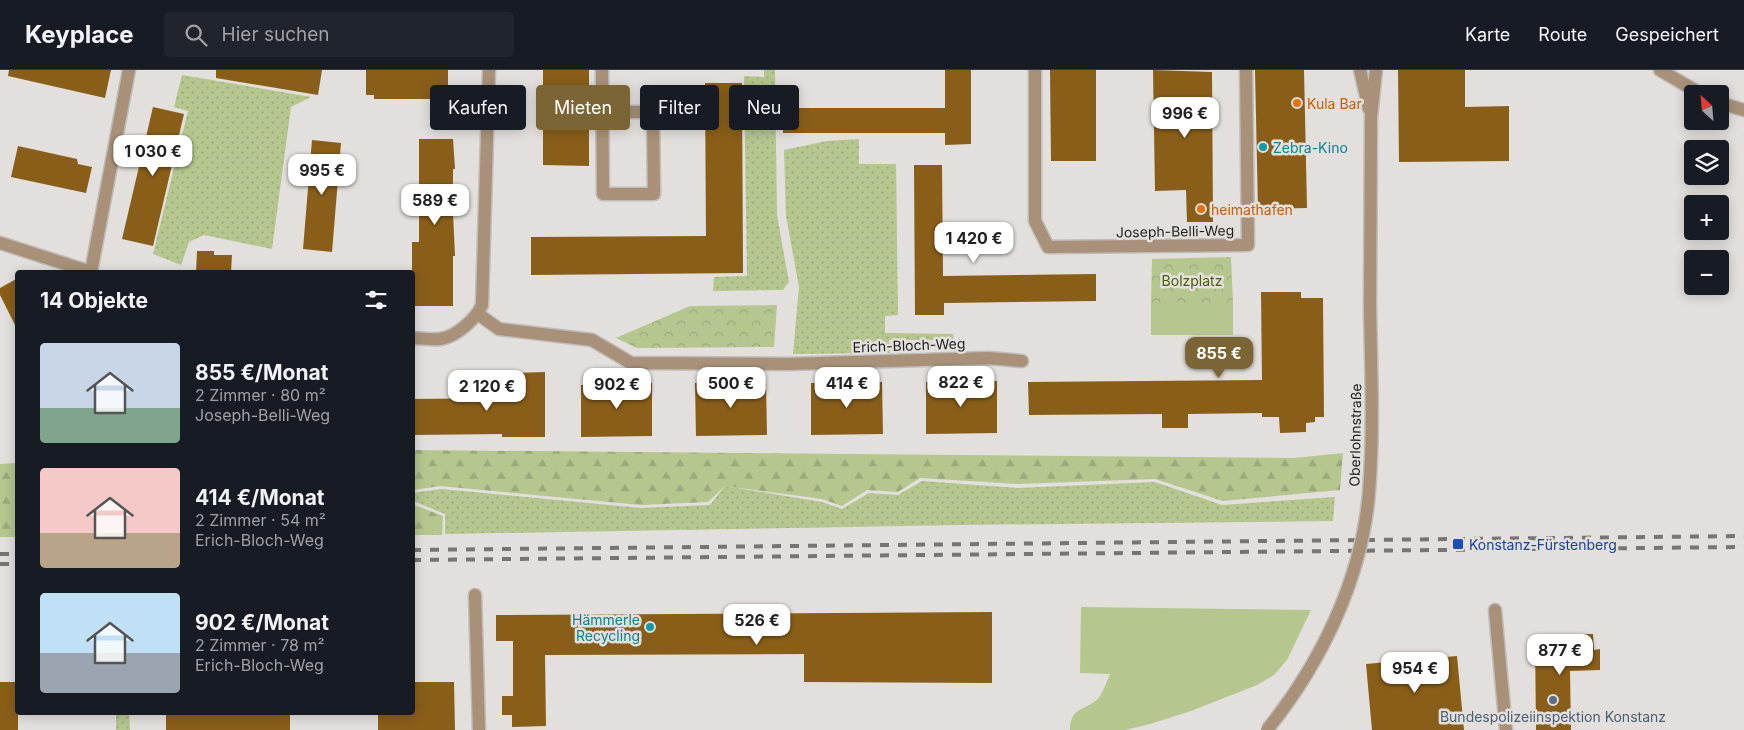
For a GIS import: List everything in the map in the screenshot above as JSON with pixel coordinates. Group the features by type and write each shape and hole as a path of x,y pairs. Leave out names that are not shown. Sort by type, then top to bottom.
{"street":[{"path":"91,270 129,70"},
{"path":"415,338 442,339 467,325 478,314 482,305 489,70"},
{"path":"602,70 602,85"},
{"name":"Joseph-Belli-Weg","path":"1035,70 1035,221 1048,248 1248,245 1246,70"},
{"name":"Oberlohnstraße","path":"1360,70 1371,117"},
{"name":"Oberlohnstraße","path":"1267,730 1304,679 1342,605 1355,567 1369,494 1372,428 1370,306 1371,117 1376,70"},
{"path":"1660,70 1686,85"},
{"path":"1729,106 1744,110"},
{"path":"603,112 653,112 654,194 603,194 603,112"},
{"path":"0,242 85,270"},
{"name":"Erich-Bloch-Weg","path":"478,314 499,329 592,340 631,362 788,364 988,358 1022,361"},
{"path":"475,595 479,730"},
{"path":"1495,610 1506,730"}],"green space":[{"path":"764,70 775,70 775,85 744,85 744,76 764,77"},
{"path":"182,75 311,97 291,107 272,249 204,235 189,242 181,265 153,254 188,111 174,107"},
{"path":"745,130 776,130 777,215 789,282 783,290 713,291 714,277 747,276"},
{"path":"859,139 859,164 896,164 898,315 885,316 885,333 953,334 954,340 889,340 890,353 793,354 799,287 786,216 784,150 827,141"},
{"name":"Bolzplatz","path":"1231,257 1233,303 1151,303 1152,259"},
{"path":"1151,303 1233,303 1233,335 1151,335"},
{"path":"777,305 774,347 637,348 616,338 690,306"},
{"path":"415,450 1294,458 1343,453 1340,490 1223,501 1155,479 1018,484 920,478 898,492 867,490 842,506 822,499 725,486 708,502 641,505 440,486 415,490"},
{"path":"15,463 15,537 0,537 0,464"},
{"path":"922,481 1018,488 1155,482 1222,505 1335,497 1333,521 445,534 445,514 415,502 415,493 441,489 641,508 710,505 725,486 822,502 842,509 869,493 898,495"},
{"path":"415,505 443,516 442,535 415,535"},
{"path":"1081,607 1311,610 1287,660 1274,675 1257,685 1191,711 1150,724 1125,730 1070,730 1073,716 1096,701 1110,674 1080,673"},
{"path":"116,715 129,715 130,730 116,730"}],"building":[{"path":"9,70 111,70 105,98 8,76"},
{"path":"216,70 322,70 318,95 216,78"},
{"path":"366,70 448,70 448,85 430,85 430,99 374,99 374,95 366,95"},
{"path":"543,70 589,70 589,85 543,85"},
{"path":"945,70 971,70 971,144 945,145 945,133 783,133 783,130 799,130 799,108 945,108"},
{"path":"1050,70 1096,70 1096,161 1051,161"},
{"path":"1153,70 1212,72 1213,222 1187,222 1186,190 1155,191"},
{"path":"1255,70 1304,70 1307,208 1258,209"},
{"path":"1398,70 1465,70 1465,107 1509,106 1509,161 1399,162"},
{"path":"705,83 742,83 742,85 729,85 729,130 742,130 743,273 531,275 531,237 706,236 705,130 719,130 719,85 705,85"},
{"path":"153,107 184,114 153,246 122,239"},
{"path":"543,130 589,130 589,166 543,165"},
{"path":"419,139 453,139 455,256 453,256 453,306 415,306 415,270 412,270 412,242 419,242"},
{"path":"312,140 341,143 332,252 303,249"},
{"path":"18,146 77,159 78,164 92,167 86,193 11,177"},
{"path":"914,165 942,165 943,276 1096,274 1096,301 944,303 944,315 915,315"},
{"path":"197,251 214,251 214,255 232,255 231,270 196,270"},
{"path":"15,280 15,325 0,295 0,288"},
{"path":"1261,292 1301,292 1301,298 1323,298 1324,417 1315,417 1315,422 1306,423 1306,432 1280,433 1279,417 1262,417 1262,413 1188,414 1188,428 1162,428 1162,414 1029,415 1028,382 1262,380"},
{"path":"545,372 545,437 502,437 502,434 415,435 415,399 514,398 514,373"},
{"path":"997,381 997,433 926,434 926,382"},
{"path":"882,382 883,434 811,435 811,383"},
{"path":"652,383 652,436 581,437 581,385"},
{"path":"695,383 766,383 767,435 696,436"},
{"path":"992,612 992,683 804,682 804,654 545,655 546,726 512,727 512,715 502,715 502,696 513,696 513,641 496,641 496,615"},
{"name":"Bundespolizeiinspektion Konstanz","path":"1593,634 1594,650 1600,649 1600,670 1570,671 1571,730 1536,730 1535,635"},
{"path":"1423,652 1424,659 1457,656 1464,730 1372,730 1366,664 1398,661 1398,654"},
{"path":"0,682 15,682 15,715 18,715 18,730 0,730"},
{"path":"415,682 454,682 455,730 378,730 378,715 415,715"},
{"path":"166,715 290,715 290,730 166,730"}],"railway":[{"path":"415,550 1744,536"},
{"path":"415,560 1744,547"},
{"path":"0,554 15,554"},
{"path":"0,564 15,564"}],"place":[{"name":"Kula Bar","path":"1297,103"},
{"name":"Zebra-Kino","path":"1263,147"},
{"name":"heimathafen","path":"1201,209"},
{"name":"Konstanz-Fürstenberg","path":"1458,544"},
{"name":"Hämmerle Recycling","path":"650,627"},
{"name":"Bundespolizeiinspektion Konstanz","path":"1553,700"}]}
